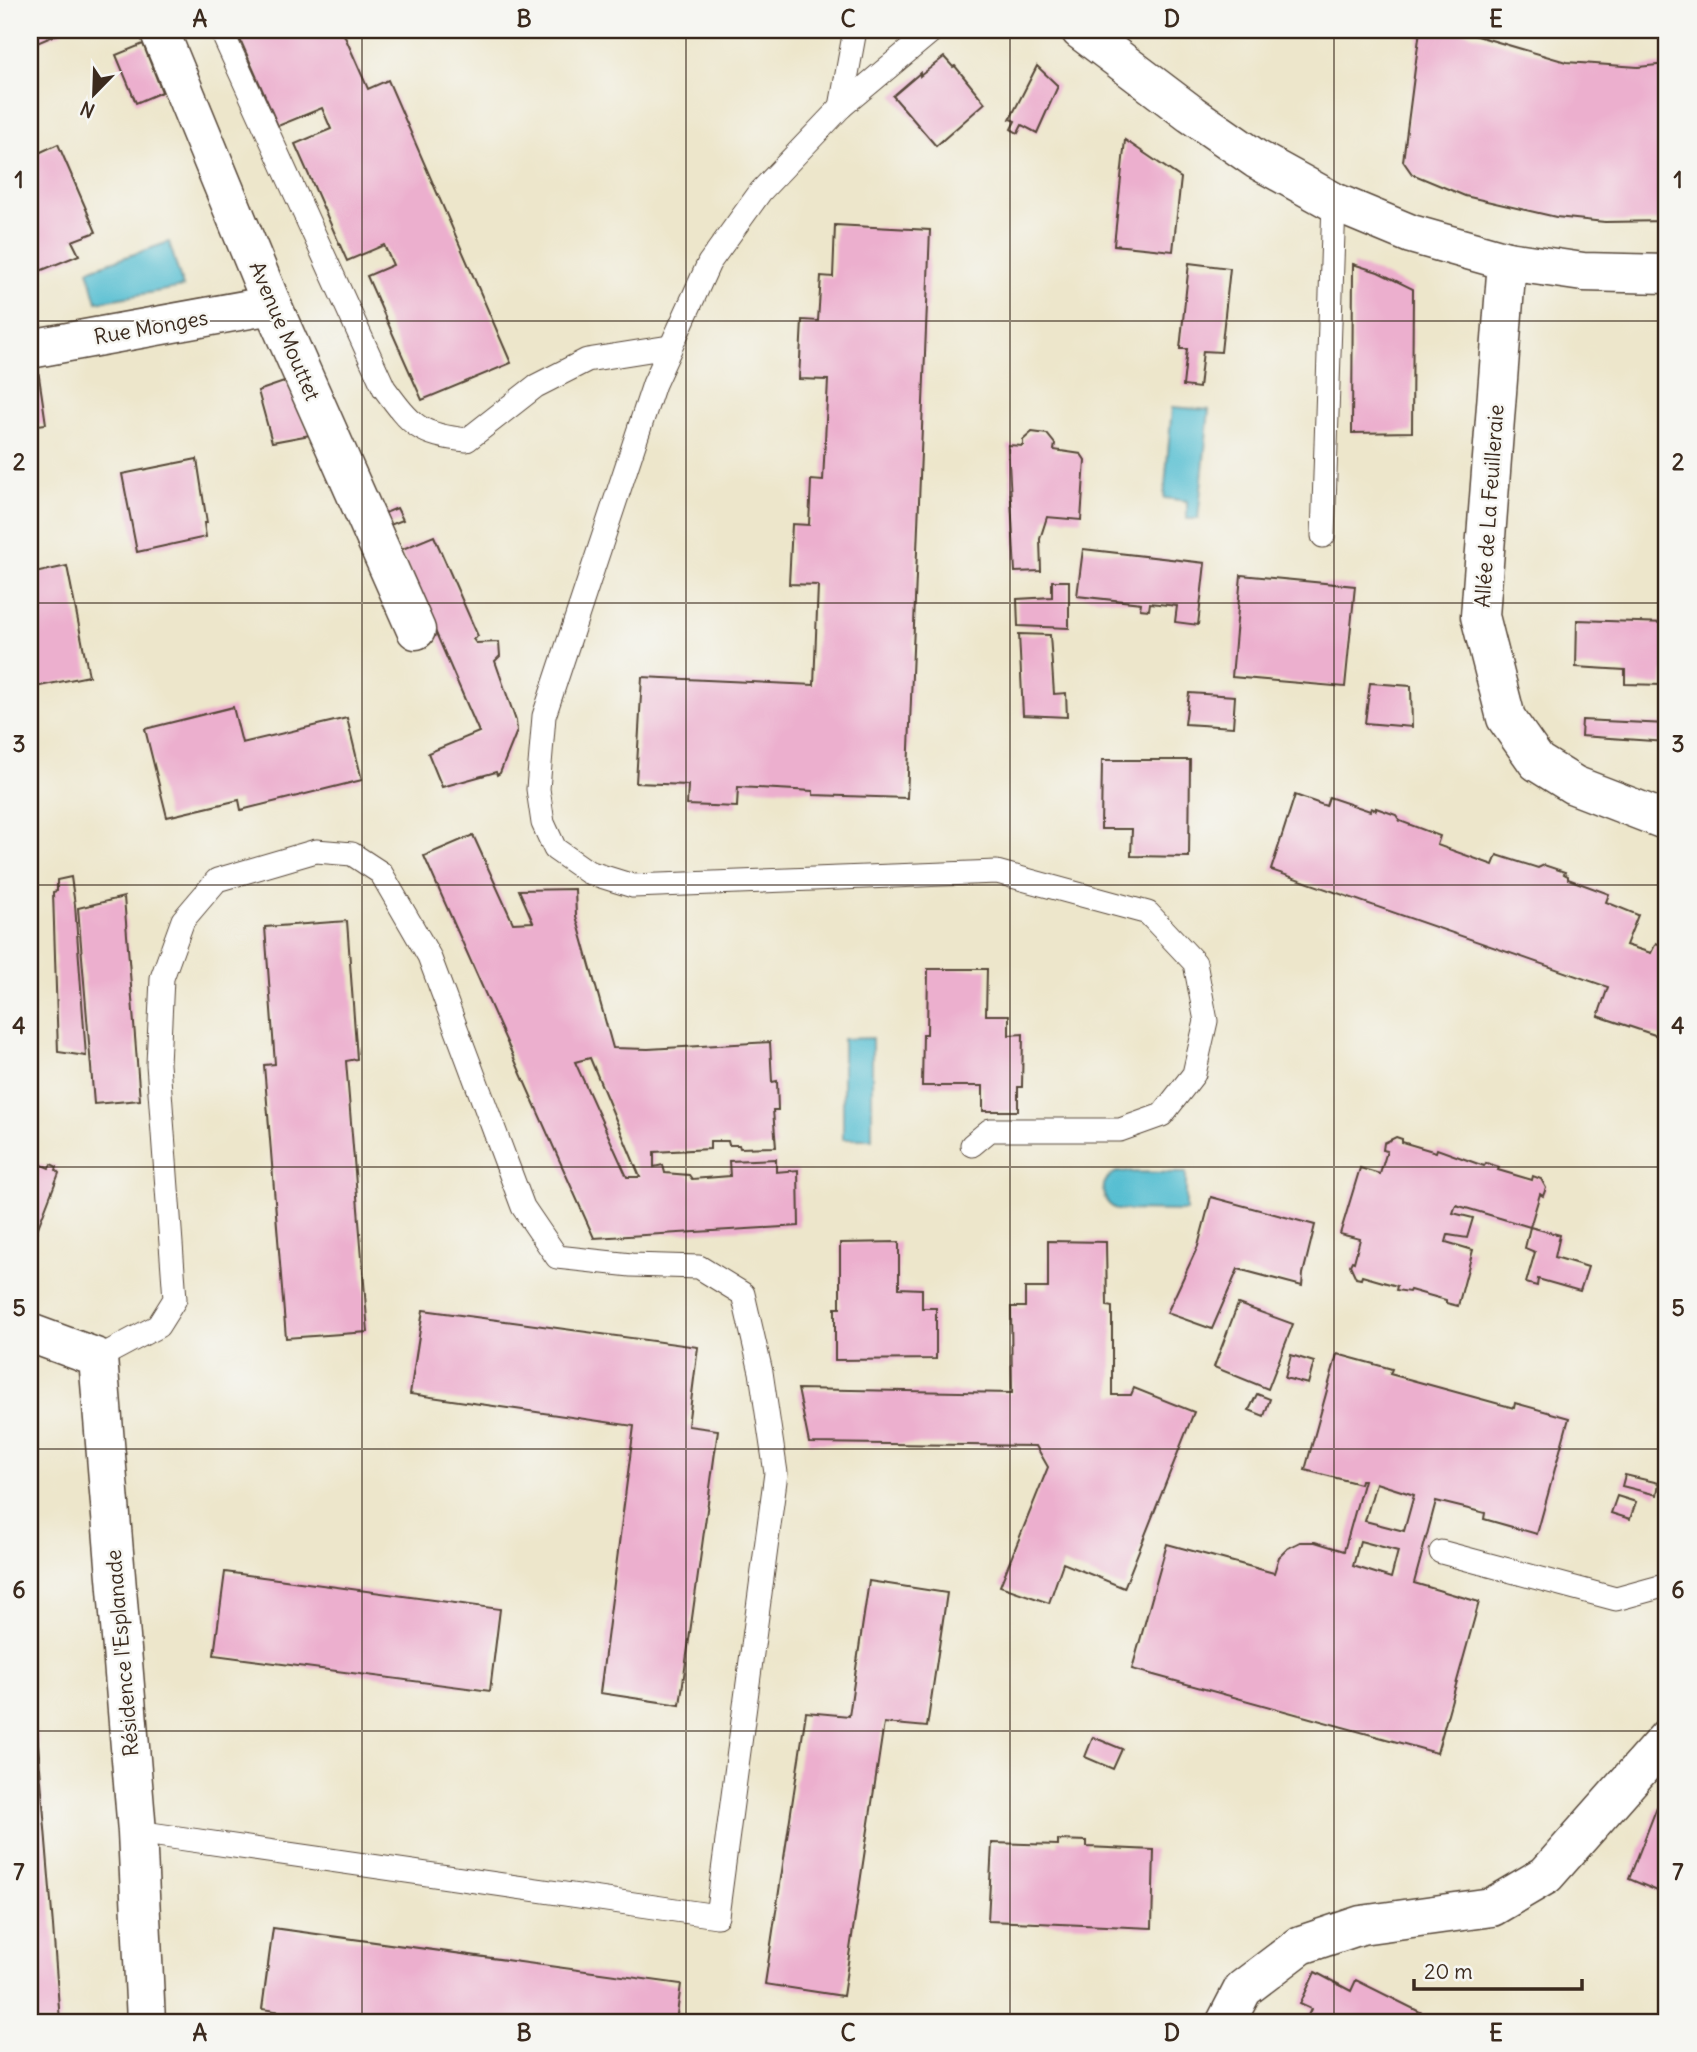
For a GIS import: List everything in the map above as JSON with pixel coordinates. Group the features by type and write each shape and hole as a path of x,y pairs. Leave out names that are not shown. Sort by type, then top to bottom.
{"street":[{"name":"Avenue Mouttet","path":"159,30 272,304 416,631"},
{"path":"1080,30 1191,114 1256,159 1334,202 1411,234 1507,261 1583,272 1667,274"},
{"name":"Allée de La Feuilleraie","path":"1507,261 1480,615 1506,718 1536,762 1574,785 1667,821"},
{"name":"Rue Monges","path":"30,349 272,304"},
{"path":"30,1333 99,1358"},
{"name":"Résidence l'Esplanade","path":"99,1358 137,1832 146,2022"},
{"path":"1226,2022 1242,1989 1301,1945 1360,1925 1492,1907 1546,1875 1667,1738"}],"lane":[{"path":"221,30 384,388 407,419 436,437 467,440 536,386 587,360 669,347"},
{"path":"841,107 855,30"},
{"path":"933,30 841,107 761,191 709,263 654,384 544,716 538,789 543,822 555,849 588,872 633,886 997,872 1148,913 1195,963 1206,1021 1194,1074 1162,1115 1120,1130 990,1130 972,1145"},
{"path":"1323,536 1334,202"},
{"path":"99,1358 158,1326 175,1299 158,1064 162,978 183,920 217,880 316,851 352,854 381,873 429,956 523,1207 558,1257 631,1265 699,1267 743,1294 761,1372 776,1473 718,1916 137,1832"},
{"path":"1441,1552 1616,1599 1667,1585"}],"water":[{"path":"169,242 183,287 97,302 88,270"},
{"path":"1172,407 1209,410 1198,519 1187,519 1187,501 1164,498"},
{"path":"872,1038 872,1139 843,1139 843,1039"},
{"path":"1117,1172 1186,1173 1186,1211 1118,1210 1107,1202 1103,1191 1106,1180"}],"building":[{"path":"30,30 62,30 63,32 30,46"},
{"path":"236,30 342,30 368,89 388,80 511,363 422,400 367,276 393,265 384,245 347,261 295,144 331,129 322,108 278,126"},
{"path":"1420,30 1457,30 1566,62 1638,67 1667,64 1667,221 1605,222 1556,217 1465,196 1412,174 1403,161"},
{"path":"143,44 162,92 136,103 116,55"},
{"path":"944,57 955,66 985,103 936,146 893,96"},
{"path":"1037,66 1058,86 1037,133 1022,125 1018,133 1011,129 1015,121 1010,119"},
{"path":"1125,140 1181,178 1173,251 1114,245"},
{"path":"58,144 96,232 72,241 79,255 30,275 30,157"},
{"path":"835,225 930,230 907,798 813,795 813,791 738,787 737,807 687,805 688,785 636,783 642,677 814,685 818,585 789,584 792,524 809,525 811,480 823,481 828,380 799,379 802,320 818,321 821,276 833,277"},
{"path":"1189,263 1230,268 1221,352 1203,351 1199,388 1183,386 1187,349 1180,349"},
{"path":"1353,264 1378,272 1413,289 1412,432 1352,433"},
{"path":"37,363 46,424 30,426 30,365"},
{"path":"287,381 310,435 272,442 258,391"},
{"path":"1032,432 1047,434 1055,444 1054,450 1081,454 1085,460 1081,520 1047,517 1040,539 1041,571 1015,572 1008,445 1023,446 1023,440"},
{"path":"197,459 207,523 204,523 206,537 137,552 122,474"},
{"path":"397,508 403,520 390,525 385,513"},
{"path":"434,536 478,636 473,639 476,643 499,642 500,656 495,661 517,731 500,773 442,787 428,753 479,732 400,550"},
{"path":"1083,549 1205,563 1198,625 1175,622 1177,606 1150,603 1149,610 1140,609 1141,603 1077,596"},
{"path":"67,566 89,676 30,688 30,574"},
{"path":"1241,575 1355,586 1345,687 1232,677"},
{"path":"1052,581 1069,581 1069,628 1018,626 1017,599 1052,597"},
{"path":"1577,620 1667,623 1667,669 1663,670 1662,685 1625,684 1625,670 1576,667"},
{"path":"1019,634 1050,635 1054,694 1066,693 1067,717 1023,715"},
{"path":"1370,683 1411,686 1412,727 1365,723"},
{"path":"1189,693 1235,696 1233,727 1185,724"},
{"path":"233,707 242,743 347,718 362,780 241,810 239,800 167,817 145,729"},
{"path":"1582,720 1667,724 1667,742 1581,736"},
{"path":"1102,760 1190,760 1189,857 1131,856 1132,829 1101,829"},
{"path":"1295,795 1326,806 1329,797 1370,811 1371,808 1376,808 1396,815 1400,821 1440,836 1437,845 1493,865 1497,855 1538,868 1544,865 1565,872 1568,879 1609,894 1606,902 1638,915 1626,945 1651,953 1656,943 1667,947 1667,1039 1598,1016 1608,987 1271,870"},
{"path":"473,835 513,923 533,922 519,890 575,889 576,916 613,1048 648,1049 770,1042 772,1082 777,1081 778,1110 773,1110 776,1147 740,1148 739,1145 729,1145 728,1141 710,1141 710,1149 654,1152 654,1167 663,1165 665,1173 689,1175 692,1179 730,1176 729,1161 776,1159 776,1172 798,1170 799,1226 594,1238 424,856","holes":["590,1058 640,1177 627,1177 575,1062"]},
{"path":"71,877 86,1056 58,1052 53,892 57,891 57,880"},
{"path":"124,897 140,1100 94,1104 78,908"},
{"path":"347,921 357,1059 346,1061 368,1332 286,1338 264,1065 275,1064 265,927"},
{"path":"928,969 987,969 986,1015 1009,1015 1009,1035 1023,1034 1022,1087 1018,1087 1018,1111 983,1111 983,1086 922,1086 923,1034 927,1034"},
{"path":"1396,1137 1402,1139 1402,1142 1436,1152 1437,1149 1484,1166 1486,1163 1499,1167 1498,1170 1532,1180 1533,1176 1541,1179 1546,1188 1543,1196 1540,1194 1530,1227 1456,1205 1453,1213 1473,1218 1467,1238 1448,1235 1446,1242 1473,1250 1458,1306 1410,1290 1396,1290 1397,1286 1362,1276 1361,1279 1356,1278 1350,1265 1354,1262 1360,1239 1340,1234 1360,1168 1380,1174 1387,1151 1383,1150 1384,1143"},
{"path":"30,1160 49,1168 51,1164 57,1167 59,1173 30,1248"},
{"path":"1211,1197 1315,1225 1302,1286 1238,1269 1212,1329 1167,1313 1198,1246"},
{"path":"1530,1227 1560,1235 1555,1257 1588,1267 1580,1291 1538,1279 1537,1286 1526,1283 1535,1252 1525,1248"},
{"path":"1048,1241 1106,1242 1107,1306 1112,1307 1112,1395 1131,1395 1134,1388 1194,1412 1124,1588 1063,1563 1049,1603 1000,1586 1048,1467 1036,1446 809,1443 798,1389 1012,1393 1011,1307 1025,1307 1025,1288 1048,1288"},
{"path":"899,1242 899,1288 922,1289 922,1308 936,1308 936,1359 835,1360 835,1308 840,1308 840,1243"},
{"path":"1238,1304 1293,1324 1268,1389 1214,1367"},
{"path":"423,1310 698,1347 688,1426 718,1430 680,1705 600,1693 634,1426 410,1394"},
{"path":"1337,1354 1392,1369 1390,1374 1514,1408 1515,1403 1569,1418 1537,1534 1484,1519 1485,1513 1436,1501 1414,1583 1479,1602 1437,1753 1132,1669 1167,1544 1274,1573 1279,1557 1300,1542 1315,1542 1344,1551 1364,1480 1361,1480 1360,1484 1305,1470","holes":["1376,1483 1414,1495 1404,1531 1365,1521","1360,1541 1398,1551 1391,1578 1353,1566"]},
{"path":"1291,1355 1314,1362 1308,1384 1285,1378"},
{"path":"1257,1394 1270,1399 1264,1416 1249,1410"},
{"path":"1625,1475 1659,1483 1657,1495 1622,1486"},
{"path":"1617,1496 1636,1502 1630,1519 1611,1513"},
{"path":"225,1572 500,1609 490,1691 214,1655"},
{"path":"869,1581 947,1593 927,1727 884,1723 843,1996 765,1984 806,1712 849,1716"},
{"path":"37,1731 60,2022 30,2022 30,1732"},
{"path":"1093,1737 1122,1749 1113,1769 1085,1757"},
{"path":"1657,1807 1667,1811 1667,1895 1629,1879"},
{"path":"1058,1840 1087,1841 1087,1847 1154,1850 1152,1928 988,1921 992,1843 1058,1845"},
{"path":"273,1928 681,1984 676,2022 307,2022 308,2016 262,2009"},
{"path":"1315,1972 1351,1991 1356,1980 1440,2022 1305,2022 1311,2009 1300,2004"}]}
